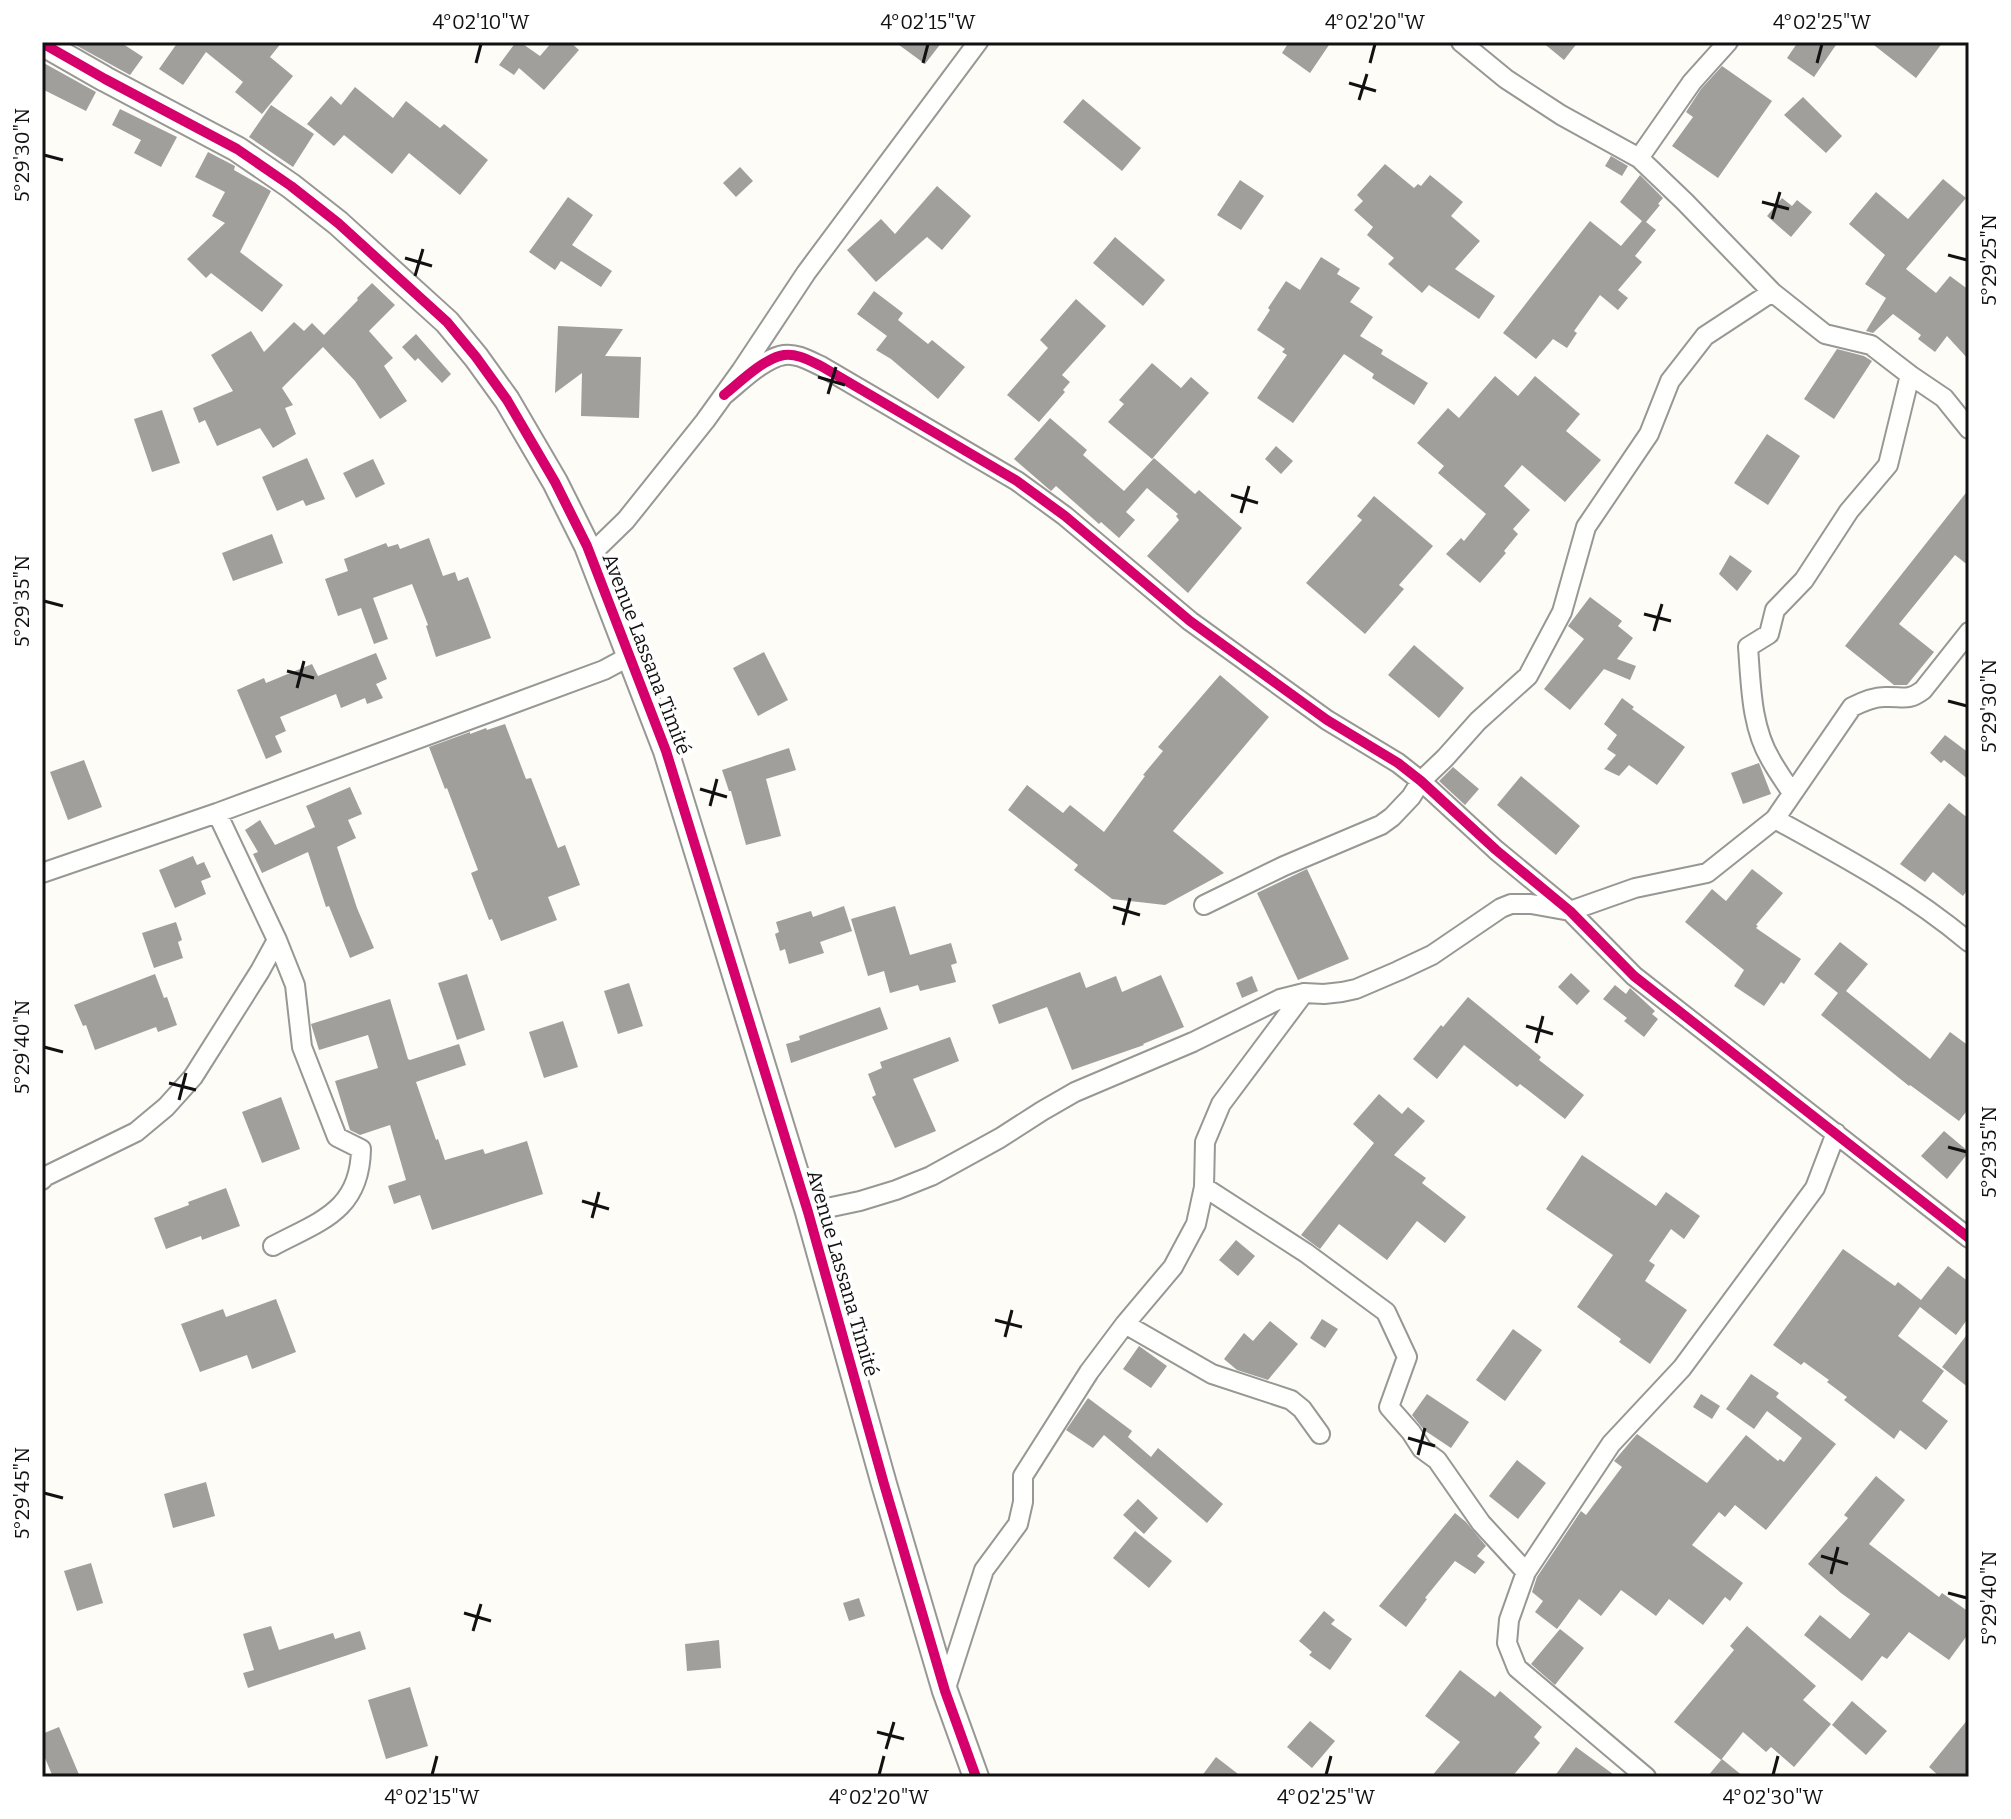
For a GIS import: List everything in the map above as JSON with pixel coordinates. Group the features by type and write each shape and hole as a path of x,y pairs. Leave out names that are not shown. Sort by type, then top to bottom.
{"street":[{"path":"590,555 626,520 724,395 806,273 978,42"},
{"path":"1461,42 1506,79 1550,108 1639,158 1772,292 1825,334 1871,345 1944,398 1969,429"},
{"path":"1639,158 1692,82 1728,42"},
{"name":"Avenue Lassana Timité","path":"42,43 237,149 338,223 447,322 507,400 555,482 590,555 666,751 808,1212 945,1691 976,1777"},
{"path":"1204,905 1284,866 1381,825 1411,797 1421,781 1478,721 1528,676 1562,612 1586,527 1649,434 1670,381 1705,336 1772,292"},
{"path":"724,395 772,359 785,355 801,357 1017,481 1065,516 1190,621 1327,720 1398,763 1421,781 1496,850 1570,911 1634,976 1969,1238"},
{"path":"1792,793 1769,758 1756,722 1748,647 1769,634 1775,610 1804,580 1849,511 1888,465 1910,375"},
{"path":"808,1212 860,1201 931,1176 1075,1092 1193,1042 1280,999 1304,993 1324,994 1356,989 1432,955 1487,916 1511,904 1570,911 1635,888 1707,873 1775,819 1852,707 1867,699 1914,697 1969,632"},
{"path":"42,873 217,813 604,670 630,656"},
{"path":"217,813 295,985 302,1047 337,1137 361,1149 357,1179 344,1203 325,1218 273,1246"},
{"path":"1775,819 1869,870 1933,912 1969,942"},
{"path":"42,1180 136,1132 166,1107 193,1077 277,940"},
{"path":"945,1691 984,1570 1018,1524 1023,1502 1023,1476 1089,1372 1173,1267 1196,1224 1204,1187 1205,1142 1221,1104 1304,993"},
{"path":"1646,1777 1517,1668 1507,1643 1509,1620 1526,1572 1611,1444 1682,1368 1815,1188 1836,1133"},
{"path":"1204,1187 1306,1253 1386,1312 1407,1357 1389,1407 1422,1449 1437,1460 1481,1523 1526,1572"},
{"path":"1125,1324 1212,1374 1291,1400 1302,1409 1320,1434"}],"building":[{"path":"70,42 120,42 143,57 130,75"},
{"path":"178,42 282,42 270,57 293,76 262,114 235,92 243,82 206,52 183,85 159,69"},
{"path":"516,42 540,56 552,42 570,42 579,50 544,90 519,68 514,75 499,65"},
{"path":"895,42 942,42 925,64"},
{"path":"1289,42 1331,42 1310,73 1282,53"},
{"path":"1542,42 1578,42 1564,60"},
{"path":"1798,42 1838,42 1814,77 1787,58"},
{"path":"1870,42 1943,42 1916,78"},
{"path":"42,62 96,92 86,111 42,89"},
{"path":"1722,66 1772,101 1718,178 1672,146 1693,117 1686,112"},
{"path":"355,87 393,118 406,101 440,128 444,124 488,160 460,195 409,153 392,174 344,135 334,146 307,124 331,96 341,105"},
{"path":"1803,97 1842,136 1826,153 1784,115"},
{"path":"1083,99 1141,148 1122,171 1063,122"},
{"path":"271,105 314,134 293,167 249,137"},
{"path":"120,109 177,137 161,167 134,153 141,140 112,125"},
{"path":"208,152 271,191 240,252 283,285 262,312 211,273 206,278 187,259 225,223 212,216 225,192 195,177"},
{"path":"1611,156 1628,166 1622,176 1605,166"},
{"path":"1385,164 1414,188 1418,184 1421,186 1430,175 1463,202 1451,216 1480,241 1455,269 1495,296 1479,319 1429,285 1422,293 1388,264 1394,258 1367,235 1373,227 1354,210 1363,201 1357,195"},
{"path":"740,167 753,181 736,197 723,183"},
{"path":"1640,175 1663,198 1646,222 1656,230 1635,256 1642,262 1618,290 1628,298 1618,310 1600,295 1574,331 1577,333 1567,348 1553,339 1536,359 1503,333 1590,221 1621,246 1642,221 1620,202"},
{"path":"1943,179 1966,198 1906,269 1936,293 1950,276 1969,290 1969,360 1947,336 1935,352 1918,339 1921,335 1893,314 1873,333 1866,331 1886,298 1865,284 1885,255 1849,224 1876,192 1908,219"},
{"path":"1240,180 1264,196 1241,230 1217,215"},
{"path":"937,186 971,216 942,250 927,237 876,282 847,250 881,219 895,234"},
{"path":"568,197 593,215 572,245 612,271 601,287 561,261 555,270 529,252"},
{"path":"1782,198 1792,206 1797,200 1812,212 1791,237 1767,216"},
{"path":"1115,237 1165,280 1143,306 1093,263"},
{"path":"1321,257 1340,269 1337,274 1360,288 1350,302 1373,317 1360,336 1383,350 1381,354 1428,383 1414,405 1372,378 1374,374 1344,354 1293,423 1257,398 1287,355 1282,352 1285,349 1257,330 1286,281 1300,290"},
{"path":"372,283 395,305 369,331 393,358 384,366 407,401 380,419 355,381 323,347 282,388 293,405 285,408 296,434 273,448 260,428 217,446 205,420 199,423 193,408 233,391 211,355 251,331 264,352 294,322 304,331 312,323 324,335"},
{"path":"874,291 903,313 898,320 928,344 932,340 965,367 938,399 876,350 887,336 857,314"},
{"path":"1076,299 1106,326 1062,375 1070,382 1039,422 1007,395 1048,348 1040,340"},
{"path":"558,326 623,329 605,356 641,357 639,418 581,416 582,373 555,393"},
{"path":"416,334 451,374 442,383 418,358 415,361 402,347"},
{"path":"1837,349 1872,361 1834,419 1804,399"},
{"path":"1152,363 1181,388 1191,377 1209,393 1152,459 1108,422 1124,404 1119,400"},
{"path":"1495,376 1518,396 1535,376 1580,414 1566,431 1601,460 1565,502 1522,465 1504,486 1530,510 1513,529 1518,534 1504,551 1506,553 1480,583 1446,554 1461,538 1464,541 1486,514 1438,473 1444,466 1417,443 1448,408 1459,418"},
{"path":"162,410 180,463 152,472 134,419"},
{"path":"1050,418 1087,450 1083,455 1124,491 1154,458 1195,494 1199,490 1242,528 1188,593 1147,556 1179,520 1178,514 1147,488 1126,512 1135,520 1119,538 1056,486 1051,491 1014,459"},
{"path":"1767,434 1800,456 1768,505 1734,483"},
{"path":"1276,446 1293,461 1281,474 1265,459"},
{"path":"307,458 325,499 306,506 303,500 277,511 262,477"},
{"path":"373,459 385,484 356,498 343,473"},
{"path":"1969,489 1969,566 1955,555 1899,624 1934,652 1907,685 1894,685 1845,646"},
{"path":"1374,496 1433,546 1399,585 1404,589 1365,634 1306,583 1362,520 1357,516"},
{"path":"272,534 283,563 233,581 222,553"},
{"path":"429,538 443,576 455,572 458,581 468,577 491,638 436,657 412,584 373,598 388,639 374,644 361,608 338,616 325,579 348,571 344,559 386,543 388,547 398,544 400,549"},
{"path":"1730,555 1752,571 1737,591 1719,574"},
{"path":"1590,597 1622,621 1618,626 1633,638 1617,659 1636,666 1630,680 1604,669 1570,710 1544,689 1584,639 1568,626"},
{"path":"1414,645 1464,688 1439,718 1388,675"},
{"path":"764,652 788,700 758,716 733,668"},
{"path":"376,653 387,679 376,684 383,698 367,704 365,698 341,708 336,694 280,717 286,731 275,736 282,752 266,759 237,690 264,678 266,683 312,664 318,676"},
{"path":"1220,675 1269,717 1173,831 1224,873 1165,905 1112,899 1074,870 1078,865 1008,810 1027,785 1063,813 1070,805 1104,832 1163,751 1158,747"},
{"path":"1622,698 1634,707 1632,709 1685,747 1657,785 1629,765 1619,776 1604,769 1616,755 1607,749 1617,735 1604,724"},
{"path":"505,724 526,779 531,778 558,848 565,845 580,885 548,897 557,920 501,941 492,919 489,920 471,873 478,870 429,747 470,732"},
{"path":"1945,735 1969,753 1969,780 1930,753"},
{"path":"789,748 796,770 766,779 781,836 746,845 722,770"},
{"path":"84,760 102,807 68,820 50,772"},
{"path":"1759,763 1771,794 1743,804 1731,773"},
{"path":"1453,767 1479,789 1465,805 1439,781"},
{"path":"1521,776 1580,826 1556,855 1497,805"},
{"path":"350,787 362,814 348,820 356,838 337,847 374,948 350,958 329,906 326,907 308,852 262,873 253,854 258,852 245,830 260,820 275,845 315,827 306,806"},
{"path":"1949,803 1969,819 1969,888 1963,896 1933,872 1925,882 1900,864"},
{"path":"193,856 197,865 204,862 211,877 201,881 206,894 175,908 159,870"},
{"path":"1307,869 1349,959 1298,980 1257,893"},
{"path":"1752,869 1783,893 1756,928 1801,959 1764,1006 1734,986 1744,970 1685,922 1712,889 1726,901"},
{"path":"844,906 852,931 820,942 824,953 789,964 785,949 780,951 775,934 779,932 776,922 811,911 813,917"},
{"path":"895,906 910,955 951,943 957,963 951,965 956,982 920,991 918,985 890,993 884,971 868,976 851,919"},
{"path":"176,922 182,940 178,942 183,958 154,968 142,933"},
{"path":"1840,942 1868,964 1846,991 1930,1059 1950,1032 1969,1046 1969,1108 1959,1121 1909,1086 1821,1015 1838,993 1814,974"},
{"path":"1080,972 1086,988 1116,976 1122,992 1161,975 1184,1027 1144,1045 1072,1070 1047,1007 999,1024 992,1005"},
{"path":"1571,973 1590,991 1577,1005 1558,987"},
{"path":"155,974 177,1025 158,1032 156,1027 95,1050 86,1025 83,1026 74,1005"},
{"path":"467,974 485,1030 457,1040 438,983"},
{"path":"1252,976 1258,991 1242,998 1236,983"},
{"path":"629,983 643,1026 618,1034 604,991"},
{"path":"1615,985 1626,994 1630,988 1655,1011 1652,1014 1658,1019 1644,1037 1603,999"},
{"path":"1468,997 1584,1095 1565,1119 1520,1084 1517,1087 1464,1045 1437,1079 1413,1059"},
{"path":"390,999 408,1059 459,1044 466,1065 416,1082 445,1160 483,1149 485,1154 527,1141 543,1194 432,1230 420,1195 394,1204 388,1186 406,1180 390,1125 360,1135 350,1130 335,1081 378,1068 368,1035 319,1050 311,1024"},
{"path":"880,1007 888,1029 791,1063 786,1044 800,1040 799,1036"},
{"path":"563,1021 578,1067 544,1078 529,1032"},
{"path":"950,1037 959,1061 913,1079 936,1131 895,1148 872,1097 876,1095 868,1074 882,1068 880,1062"},
{"path":"1379,1094 1402,1114 1408,1107 1425,1121 1394,1155 1426,1178 1422,1183 1466,1217 1445,1243 1417,1221 1387,1260 1339,1224 1320,1249 1301,1235 1374,1143 1353,1124"},
{"path":"281,1097 300,1149 262,1163 242,1112"},
{"path":"1944,1131 1969,1152 1947,1179 1921,1156"},
{"path":"1582,1155 1656,1206 1666,1192 1700,1216 1684,1239 1671,1229 1649,1261 1655,1265 1645,1281 1687,1310 1650,1364 1577,1307 1613,1255 1546,1209"},
{"path":"226,1188 240,1226 166,1249 154,1218"},
{"path":"1236,1240 1255,1256 1238,1276 1219,1260"},
{"path":"1843,1249 1895,1286 1898,1282 1921,1300 1948,1266 1969,1282 1969,1317 1956,1335 1920,1307 1898,1336 1944,1371 1922,1401 1948,1421 1926,1450 1900,1430 1894,1439 1844,1400 1847,1397 1827,1382 1829,1380 1773,1345"},
{"path":"276,1299 296,1352 252,1369 247,1355 200,1372 181,1324 223,1309 226,1317"},
{"path":"1322,1319 1338,1329 1325,1348 1310,1338"},
{"path":"1270,1321 1298,1344 1268,1380 1237,1370 1224,1359 1244,1333 1253,1341"},
{"path":"1513,1329 1542,1350 1505,1401 1476,1380"},
{"path":"1969,1332 1969,1388 1942,1367"},
{"path":"1139,1346 1167,1366 1151,1388 1123,1369"},
{"path":"1751,1374 1779,1393 1776,1397 1836,1444 1766,1530 1735,1505 1725,1517 1719,1512 1692,1545 1743,1583 1730,1601 1725,1597 1703,1625 1669,1599 1656,1616 1621,1590 1601,1616 1579,1599 1557,1629 1535,1612 1543,1601 1532,1592 1537,1577 1581,1511 1586,1515 1622,1467 1614,1461 1637,1434 1707,1483 1746,1435 1778,1461 1784,1462 1802,1438 1767,1411 1754,1429 1726,1409"},
{"path":"1427,1394 1469,1422 1451,1448 1424,1430 1412,1415"},
{"path":"1701,1394 1720,1406 1712,1419 1693,1407"},
{"path":"1088,1398 1132,1431 1128,1437 1151,1457 1158,1448 1223,1504 1207,1523 1104,1435 1093,1448 1066,1430"},
{"path":"1517,1460 1546,1483 1518,1519 1489,1496"},
{"path":"1876,1476 1905,1500 1869,1544 1939,1597 1942,1593 1969,1612 1969,1633 1949,1660 1909,1632 1887,1659 1882,1656 1862,1681 1804,1635 1820,1615 1850,1639 1870,1614 1808,1564 1848,1518 1844,1515"},
{"path":"206,1482 215,1516 173,1528 164,1494"},
{"path":"1138,1499 1158,1518 1144,1534 1123,1515"},
{"path":"1455,1513 1486,1546 1477,1556 1485,1562 1475,1574 1455,1561 1406,1627 1379,1606"},
{"path":"1135,1531 1172,1561 1149,1588 1113,1558"},
{"path":"91,1563 103,1603 77,1611 64,1571"},
{"path":"859,1598 865,1616 849,1621 843,1603"},
{"path":"1324,1611 1335,1620 1331,1624 1352,1639 1330,1670 1309,1655 1312,1652 1299,1641"},
{"path":"271,1626 279,1650 333,1633 335,1639 360,1631 366,1649 248,1688 243,1673 254,1670 243,1634"},
{"path":"1747,1626 1816,1686 1803,1700 1831,1724 1794,1767 1771,1747 1766,1752 1743,1732 1721,1760 1674,1722 1734,1650 1730,1646"},
{"path":"1560,1629 1584,1648 1555,1685 1531,1664"},
{"path":"719,1640 721,1668 687,1671 685,1644"},
{"path":"1460,1670 1495,1697 1500,1691 1542,1727 1534,1737 1540,1743 1512,1777 1431,1777 1460,1742 1425,1716"},
{"path":"410,1687 428,1746 386,1759 368,1700"},
{"path":"1852,1701 1887,1731 1866,1755 1832,1725"},
{"path":"1969,1718 1969,1777 1940,1777 1929,1767"},
{"path":"1310,1721 1335,1741 1312,1768 1287,1747"},
{"path":"59,1727 80,1777 53,1777 42,1751 42,1734"},
{"path":"1576,1747 1617,1777 1554,1777"},
{"path":"1216,1757 1242,1777 1201,1777"},
{"path":"1722,1759 1744,1777 1707,1777"}],"cycle path":[{"path":"42,43 237,149 338,223 447,322 507,400 555,482 587,546 666,751 808,1212 945,1691 976,1777"},
{"path":"724,395 768,361 784,355 799,356 1017,481 1065,516 1190,621 1327,720 1398,763 1421,781 1496,850 1570,911 1634,976 1969,1238"}]}
